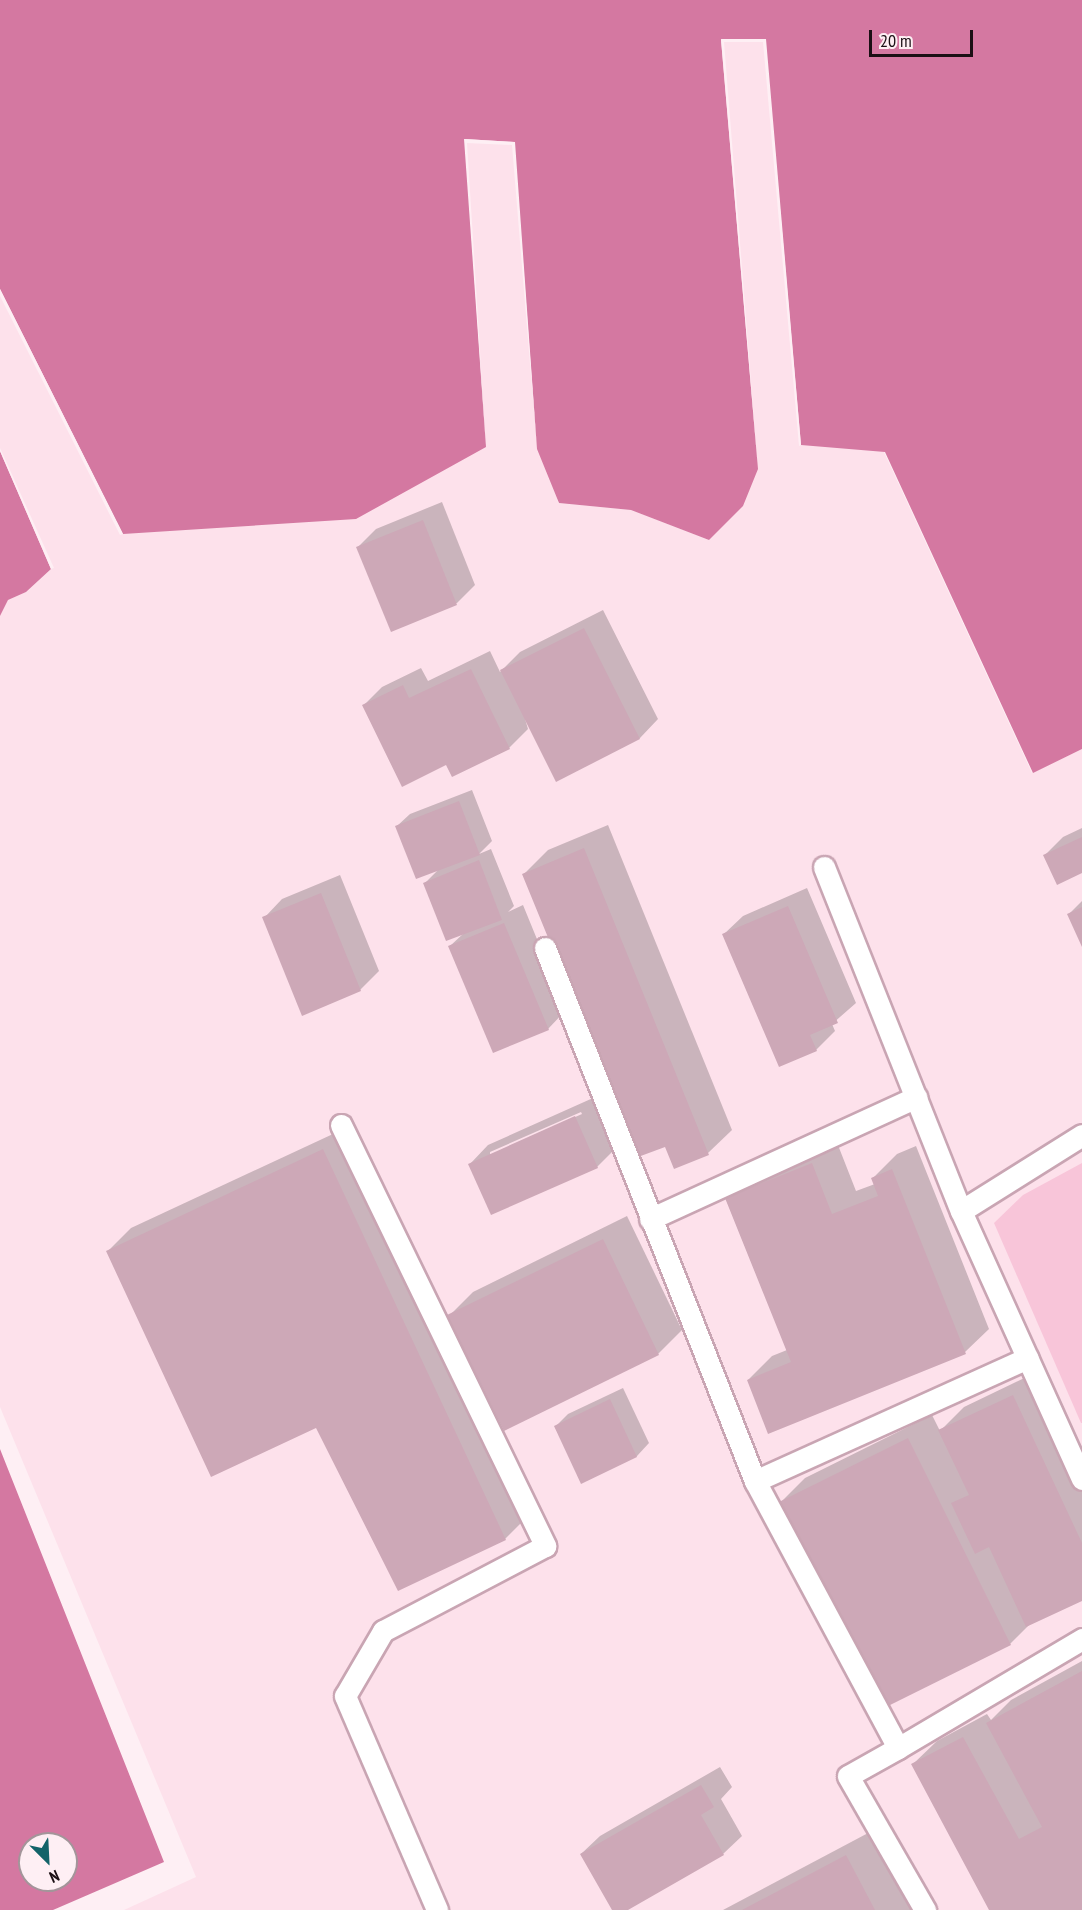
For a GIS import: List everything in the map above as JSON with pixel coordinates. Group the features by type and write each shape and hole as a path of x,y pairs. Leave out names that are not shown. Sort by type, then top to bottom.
{"lane":[{"path":"824,867 961,1211 1080,1469"},
{"path":"545,948 755,1481 898,1748"},
{"path":"650,1219 915,1097"},
{"path":"341,1125 545,1546 383,1631 345,1696 437,1910"},
{"path":"961,1211 1082,1136"},
{"path":"755,1481 1027,1358"},
{"path":"925,1910 848,1776 1082,1639"}],"shaded area":[{"path":"0,0 1082,0 1082,749 1033,773 885,452 801,445 765,39 721,40 758,469 743,506 709,540 631,510 559,503 537,449 514,142 465,139 486,447 356,519 123,534 0,289"},
{"path":"721,39 766,39 884,452 1032,773 1082,749 1082,1910 124,1910 196,1877 0,1407 0,616 8,600 26,592 51,569 0,451 0,289 123,534 464,139 515,142 558,503 631,510 709,540"},
{"path":"0,451 51,569 26,592 8,600 0,616"},
{"path":"1082,1163 1081,1423 994,1223 1023,1195"},
{"path":"0,1449 164,1862 53,1910 0,1910"}],"pier":[{"path":"721,39 766,39 801,445 799,446 763,42 724,42 758,469"},
{"path":"464,139 515,142 537,449 512,145 467,143 486,447"},
{"path":"0,289 123,534 120,535 0,296"},
{"path":"0,448 54,568 51,569"}],"building":[{"path":"423,520 457,605 391,632 356,547"},
{"path":"584,628 640,739 556,782 500,670"},
{"path":"471,669 510,749 452,777 446,765 402,787 362,705 403,685 409,698"},
{"path":"459,801 480,855 416,879 395,826"},
{"path":"1082,837 1082,873 1057,885 1043,855"},
{"path":"584,848 709,1155 674,1169 665,1147 638,1157 522,874"},
{"path":"479,860 502,920 446,941 423,883"},
{"path":"321,893 361,991 302,1016 262,917"},
{"path":"788,906 838,1023 810,1035 817,1051 779,1067 722,934"},
{"path":"1082,907 1082,947 1067,914"},
{"path":"504,923 549,1030 493,1053 448,946"},
{"path":"575,1116 598,1168 491,1215 468,1164"},
{"path":"323,1149 506,1540 398,1591 316,1428 211,1477 106,1251"},
{"path":"812,1163 832,1214 878,1196 871,1178 892,1169 966,1354 768,1434 747,1380 791,1362 725,1198"},
{"path":"603,1239 659,1355 504,1431 447,1315"},
{"path":"1013,1395 1082,1543 1082,1601 1026,1627 989,1547 975,1554 951,1503 969,1495 938,1430"},
{"path":"610,1399 637,1457 581,1484 554,1426"},
{"path":"908,1438 1011,1645 882,1709 779,1502"},
{"path":"1082,1671 1082,1910 989,1910 911,1764 963,1737 1019,1839 1042,1827 986,1723"},
{"path":"701,1785 714,1807 701,1815 724,1855 628,1910 612,1910 580,1854"},
{"path":"846,1855 875,1910 742,1910"}]}
